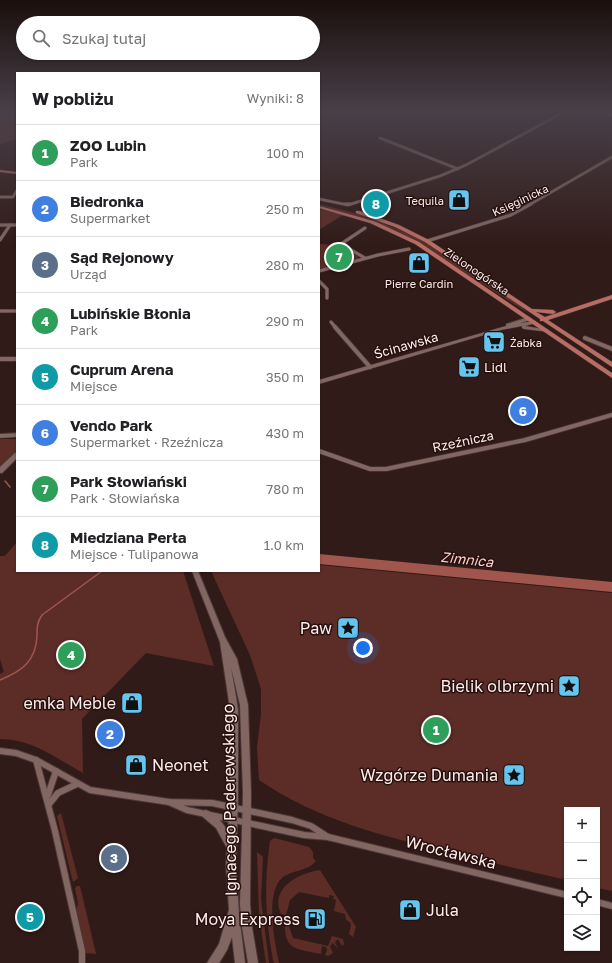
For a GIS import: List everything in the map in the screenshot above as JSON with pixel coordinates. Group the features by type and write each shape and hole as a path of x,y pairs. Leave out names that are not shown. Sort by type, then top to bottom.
{"main road":[{"path":"0,168 16,169"},
{"path":"0,171 16,173"},
{"name":"Zielonogórska","path":"320,203 377,219 427,241 612,366"},
{"name":"Zielonogórska","path":"320,207 368,221 410,239 612,376"},
{"name":"Ścinawska","path":"320,382 612,297"},
{"path":"512,307 519,317 518,324 547,331"},
{"path":"526,308 555,313 553,320 554,327"},
{"path":"0,436 16,435"}],"street":[{"path":"425,156 458,169"},
{"path":"320,200 348,205 412,186 458,169 482,156"},
{"name":"Księginicka","path":"427,241 495,221 523,209 612,157"},
{"path":"0,197 13,197 16,192"},
{"path":"0,225 16,225"},
{"path":"0,240 10,225"},
{"path":"364,258 341,244 365,228"},
{"path":"320,271 364,258 409,249"},
{"path":"320,282 327,289 327,298"},
{"path":"0,311 16,311"},
{"path":"331,322 370,367"},
{"path":"585,338 612,349"},
{"path":"0,359 16,359"},
{"name":"Rzeźnicza","path":"320,451 370,469 386,469 532,438 612,415"},
{"path":"0,471 16,455"},
{"name":"Ignacego Paderewskiego","path":"195,572 222,639 233,659 244,706 247,810 245,904 251,960"},
{"name":"Ignacego Paderewskiego","path":"222,639 234,709 233,820 231,846 234,909 240,963"},
{"name":"Wrocławska","path":"0,751 16,753 36,760 77,784 98,792 169,802 212,803 233,807 292,820 311,826 328,837"},
{"path":"36,760 50,804 66,872 82,951 82,963"},
{"path":"47,797 56,771"},
{"path":"50,804 58,793 77,784"},
{"name":"Wrocławska","path":"169,802 187,810 304,835 328,837 564,894"},
{"path":"206,814 219,825 231,846"},
{"path":"600,903 612,906"},
{"path":"212,963 221,952 225,944 234,909"}],"shaded area":[{"path":"320,204 366,216 423,240 514,301 531,315 409,237 371,221 320,206"},
{"path":"320,209 343,215 320,229"},
{"path":"320,244 338,245 358,256 359,259 320,270"},
{"path":"0,439 16,439 16,451 0,468"},
{"path":"16,543 16,572 183,572 214,666 146,653 82,719 83,773 43,750 23,742 0,739 0,674 4,672 0,659 0,556 5,556"},
{"path":"320,565 612,593 612,891 600,889 600,807 564,807 564,879 424,846 350,825 326,816 281,794 259,780 257,747 261,714 261,689 250,655 211,572 320,572"},
{"path":"61,813 78,878 73,882 57,816"},
{"path":"274,838 309,847 313,852 313,858 316,861 305,869 283,877 277,884 272,906 272,918 279,963 274,963 273,960 268,930 266,900 268,856 270,841"},
{"path":"257,852 263,857 261,899 269,963 266,963 259,915"},
{"path":"320,870 356,927 353,937 349,934 351,925 350,922 346,920 345,914 334,911 336,900 333,899 334,896 329,895 329,898 299,892 290,900 286,915 281,914 278,905 279,897 288,883 303,874"},
{"path":"80,886 96,954 85,953 76,912 78,903 75,888"},
{"path":"287,925 289,926 293,938 328,946 332,936 343,939 344,944 342,946 338,939 335,942 338,949 333,943 330,946 333,953 328,956 325,955 327,950 326,947 322,946 321,954 301,950 291,945 288,941 285,927"}],"waterway":[{"name":"Zimnica","path":"5,481 10,487"},
{"name":"Zimnica","path":"320,559 612,587"},
{"path":"0,680 21,669 31,659 36,645 38,623 42,615 101,572"}],"place":[{"name":"Tequila","path":"459,200"},
{"name":"Miedziana Perła","path":"376,204"},
{"name":"Park Słowiański","path":"339,257"},
{"name":"Pierre Cardin","path":"419,263"},
{"name":"Żabka","path":"494,342"},
{"name":"Lidl","path":"469,367"},
{"name":"Vendo Park","path":"523,411"},
{"name":"Paw","path":"348,628"},
{"name":"Lubińskie Błonia","path":"71,655"},
{"name":"Bielik olbrzymi","path":"569,686"},
{"name":"emka Meble","path":"132,703"},
{"name":"ZOO Lubin","path":"436,730"},
{"name":"Biedronka","path":"110,734"},
{"name":"Neonet","path":"136,765"},
{"name":"Wzgórze Dumania","path":"514,775"},
{"name":"Sąd Rejonowy","path":"114,858"},
{"name":"Jula","path":"410,910"},
{"name":"Cuprum Arena","path":"30,917"},
{"name":"Moya Express","path":"315,919"}]}
